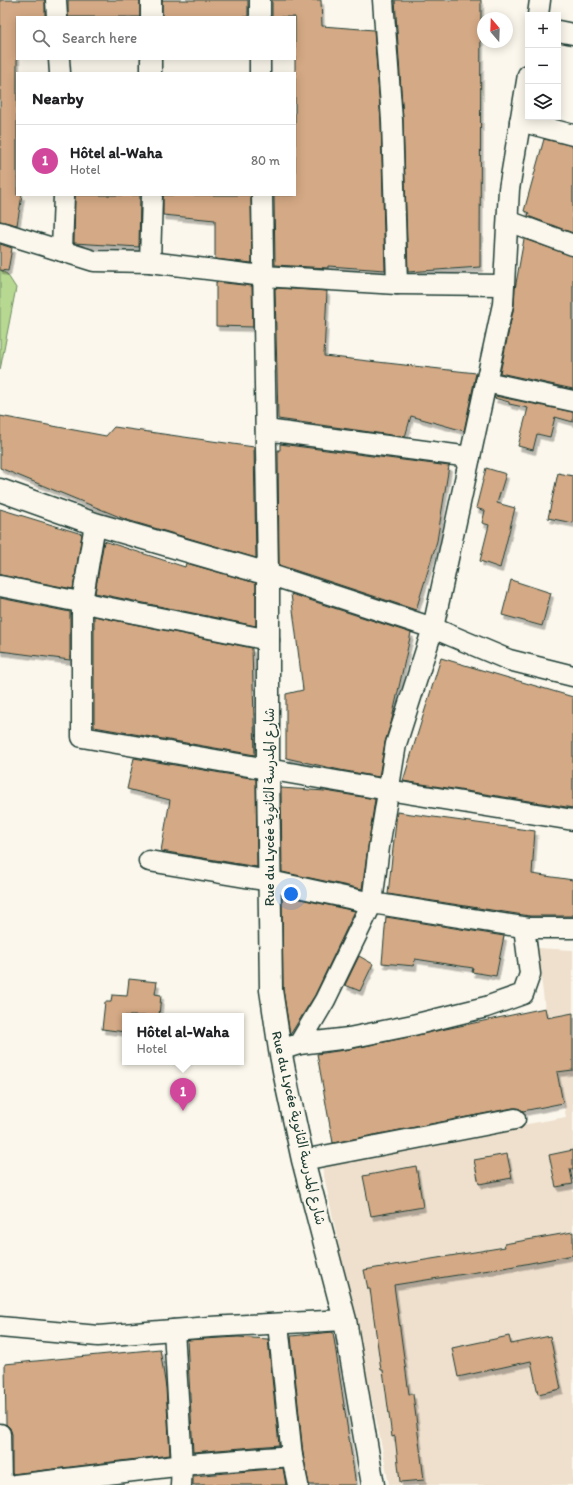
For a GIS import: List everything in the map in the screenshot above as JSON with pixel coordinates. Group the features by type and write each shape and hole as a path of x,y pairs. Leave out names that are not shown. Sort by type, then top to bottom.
{"street":[{"path":"56,0 57,16"},
{"path":"151,0 151,16"},
{"path":"260,0 260,16"},
{"path":"383,0 392,120 397,284"},
{"path":"538,12 540,0"},
{"path":"561,32 573,34"},
{"path":"59,60 60,72"},
{"path":"152,60 152,72"},
{"path":"260,60 260,72"},
{"path":"290,1047 325,1000 372,903 378,847 396,744 433,628 503,304 510,189 526,84"},
{"path":"520,121 573,135"},
{"path":"62,251 64,196"},
{"path":"150,262 152,196"},
{"path":"262,196 268,574"},
{"path":"508,221 573,245"},
{"path":"0,232 94,262 150,262 263,276 397,284 504,285"},
{"path":"486,382 573,401"},
{"path":"266,430 470,457"},
{"path":"0,490 95,524 268,574 433,628 510,660 573,676"},
{"path":"95,524 82,602 82,737 268,770 573,820"},
{"name":"Rue du Lycée شارع المدرسة الثانوية","path":"268,574 268,770 271,990 290,1047 304,1160 345,1320 373,1485"},
{"path":"0,586 269,640"},
{"path":"149,861 270,881 372,903 529,928 573,928"},
{"path":"290,1047 349,1038 414,1025 486,1007 523,994 530,974 525,934 529,928"},
{"path":"304,1160 515,1119"},
{"path":"0,1327 98,1336 345,1320"},
{"path":"278,1324 292,1456 298,1485"},
{"path":"174,1330 182,1465 181,1485"},
{"path":"0,1434 1,1485"},
{"path":"15,1485 182,1465 292,1456"}],"shaded area":[{"path":"537,948 573,950 573,1485 389,1485 321,1162 566,1117 545,1008"}],"green space":[{"path":"0,270 7,274 16,288 0,370"}],"building":[{"path":"0,0 45,0 45,16 16,16 16,196 22,196 17,225 0,221"},
{"path":"68,0 140,0 140,16 68,16"},
{"path":"162,0 248,0 248,16 162,16"},
{"path":"272,0 321,0 322,26 374,30 381,121 385,270 328,266 328,268 275,265 274,196 296,196 296,16 272,16"},
{"path":"395,0 481,0 481,12 477,12 477,48 481,48 480,267 408,272 403,119"},
{"path":"544,139 573,146 573,233 528,216 529,213 524,211"},
{"path":"75,196 140,196 139,247 74,243"},
{"path":"163,196 251,196 252,263 215,259 215,220 163,215"},
{"path":"524,239 573,256 573,389 500,373 514,306 515,289"},
{"path":"0,244 12,248 8,271 0,270"},
{"path":"216,282 252,286 253,327 216,326"},
{"path":"275,288 327,291 324,356 476,373 464,431 411,416 405,437 278,419"},
{"path":"495,396 573,412 573,422 555,417 550,437 537,434 533,450 518,446 528,408 509,404 509,402 494,398"},
{"path":"0,416 106,436 114,427 254,447 256,558 127,520 0,468"},
{"path":"280,444 449,466 437,541 416,610 279,565 278,450 280,450"},
{"path":"486,468 506,474 497,503 515,508 500,568 480,561 489,525 482,523 485,511 476,508"},
{"path":"558,473 573,476 573,523 548,518"},
{"path":"0,509 82,534 73,589 0,575"},
{"path":"104,541 185,567 186,563 256,583 256,626 95,593"},
{"path":"511,580 551,593 542,626 502,615"},
{"path":"291,594 411,633 391,723 385,742 379,777 286,758 286,694 303,690"},
{"path":"0,598 70,612 70,660 0,651"},
{"path":"94,616 252,648 255,755 94,727"},
{"path":"441,658 573,697 573,808 403,781"},
{"path":"134,758 256,779 257,867 161,851 170,800 127,789"},
{"path":"281,788 325,791 375,799 362,889 282,872"},
{"path":"397,812 535,831 532,874 573,880 573,916 530,916 388,894"},
{"path":"282,895 355,911 315,995 290,1035 283,989"},
{"path":"386,917 504,936 496,976 472,972 473,968 415,959 414,966 382,963"},
{"path":"359,956 373,964 360,991 345,985"},
{"path":"129,979 157,982 155,994 161,995 159,1013 122,1013 122,1032 102,1029 105,1002 111,1002 112,995 127,996"},
{"path":"545,1008 547,1018 573,1013 573,1070 557,1072 563,1103 523,1111 518,1108 513,1108 333,1143 317,1054 351,1049"},
{"path":"573,1150 573,1169 570,1169 573,1184 556,1187 549,1155"},
{"path":"507,1154 512,1178 479,1184 474,1160"},
{"path":"416,1166 423,1207 371,1216 363,1176"},
{"path":"573,1232 573,1255 509,1267 394,1285 409,1394 413,1394 424,1480 400,1482 395,1436 392,1437 370,1289 368,1289 364,1270 505,1247 504,1244"},
{"path":"333,1332 356,1485 309,1485 303,1454 291,1336"},
{"path":"509,1336 511,1344 550,1336 561,1389 538,1394 531,1361 458,1377 452,1348"},
{"path":"238,1337 268,1339 279,1445 193,1452 187,1340"},
{"path":"160,1349 166,1388 170,1455 12,1474 12,1434 10,1428 6,1424 5,1364"},
{"path":"283,1468 286,1485 193,1485 193,1476"}],"place":[{"name":"Hôtel al-Waha","path":"183,1111"}]}
